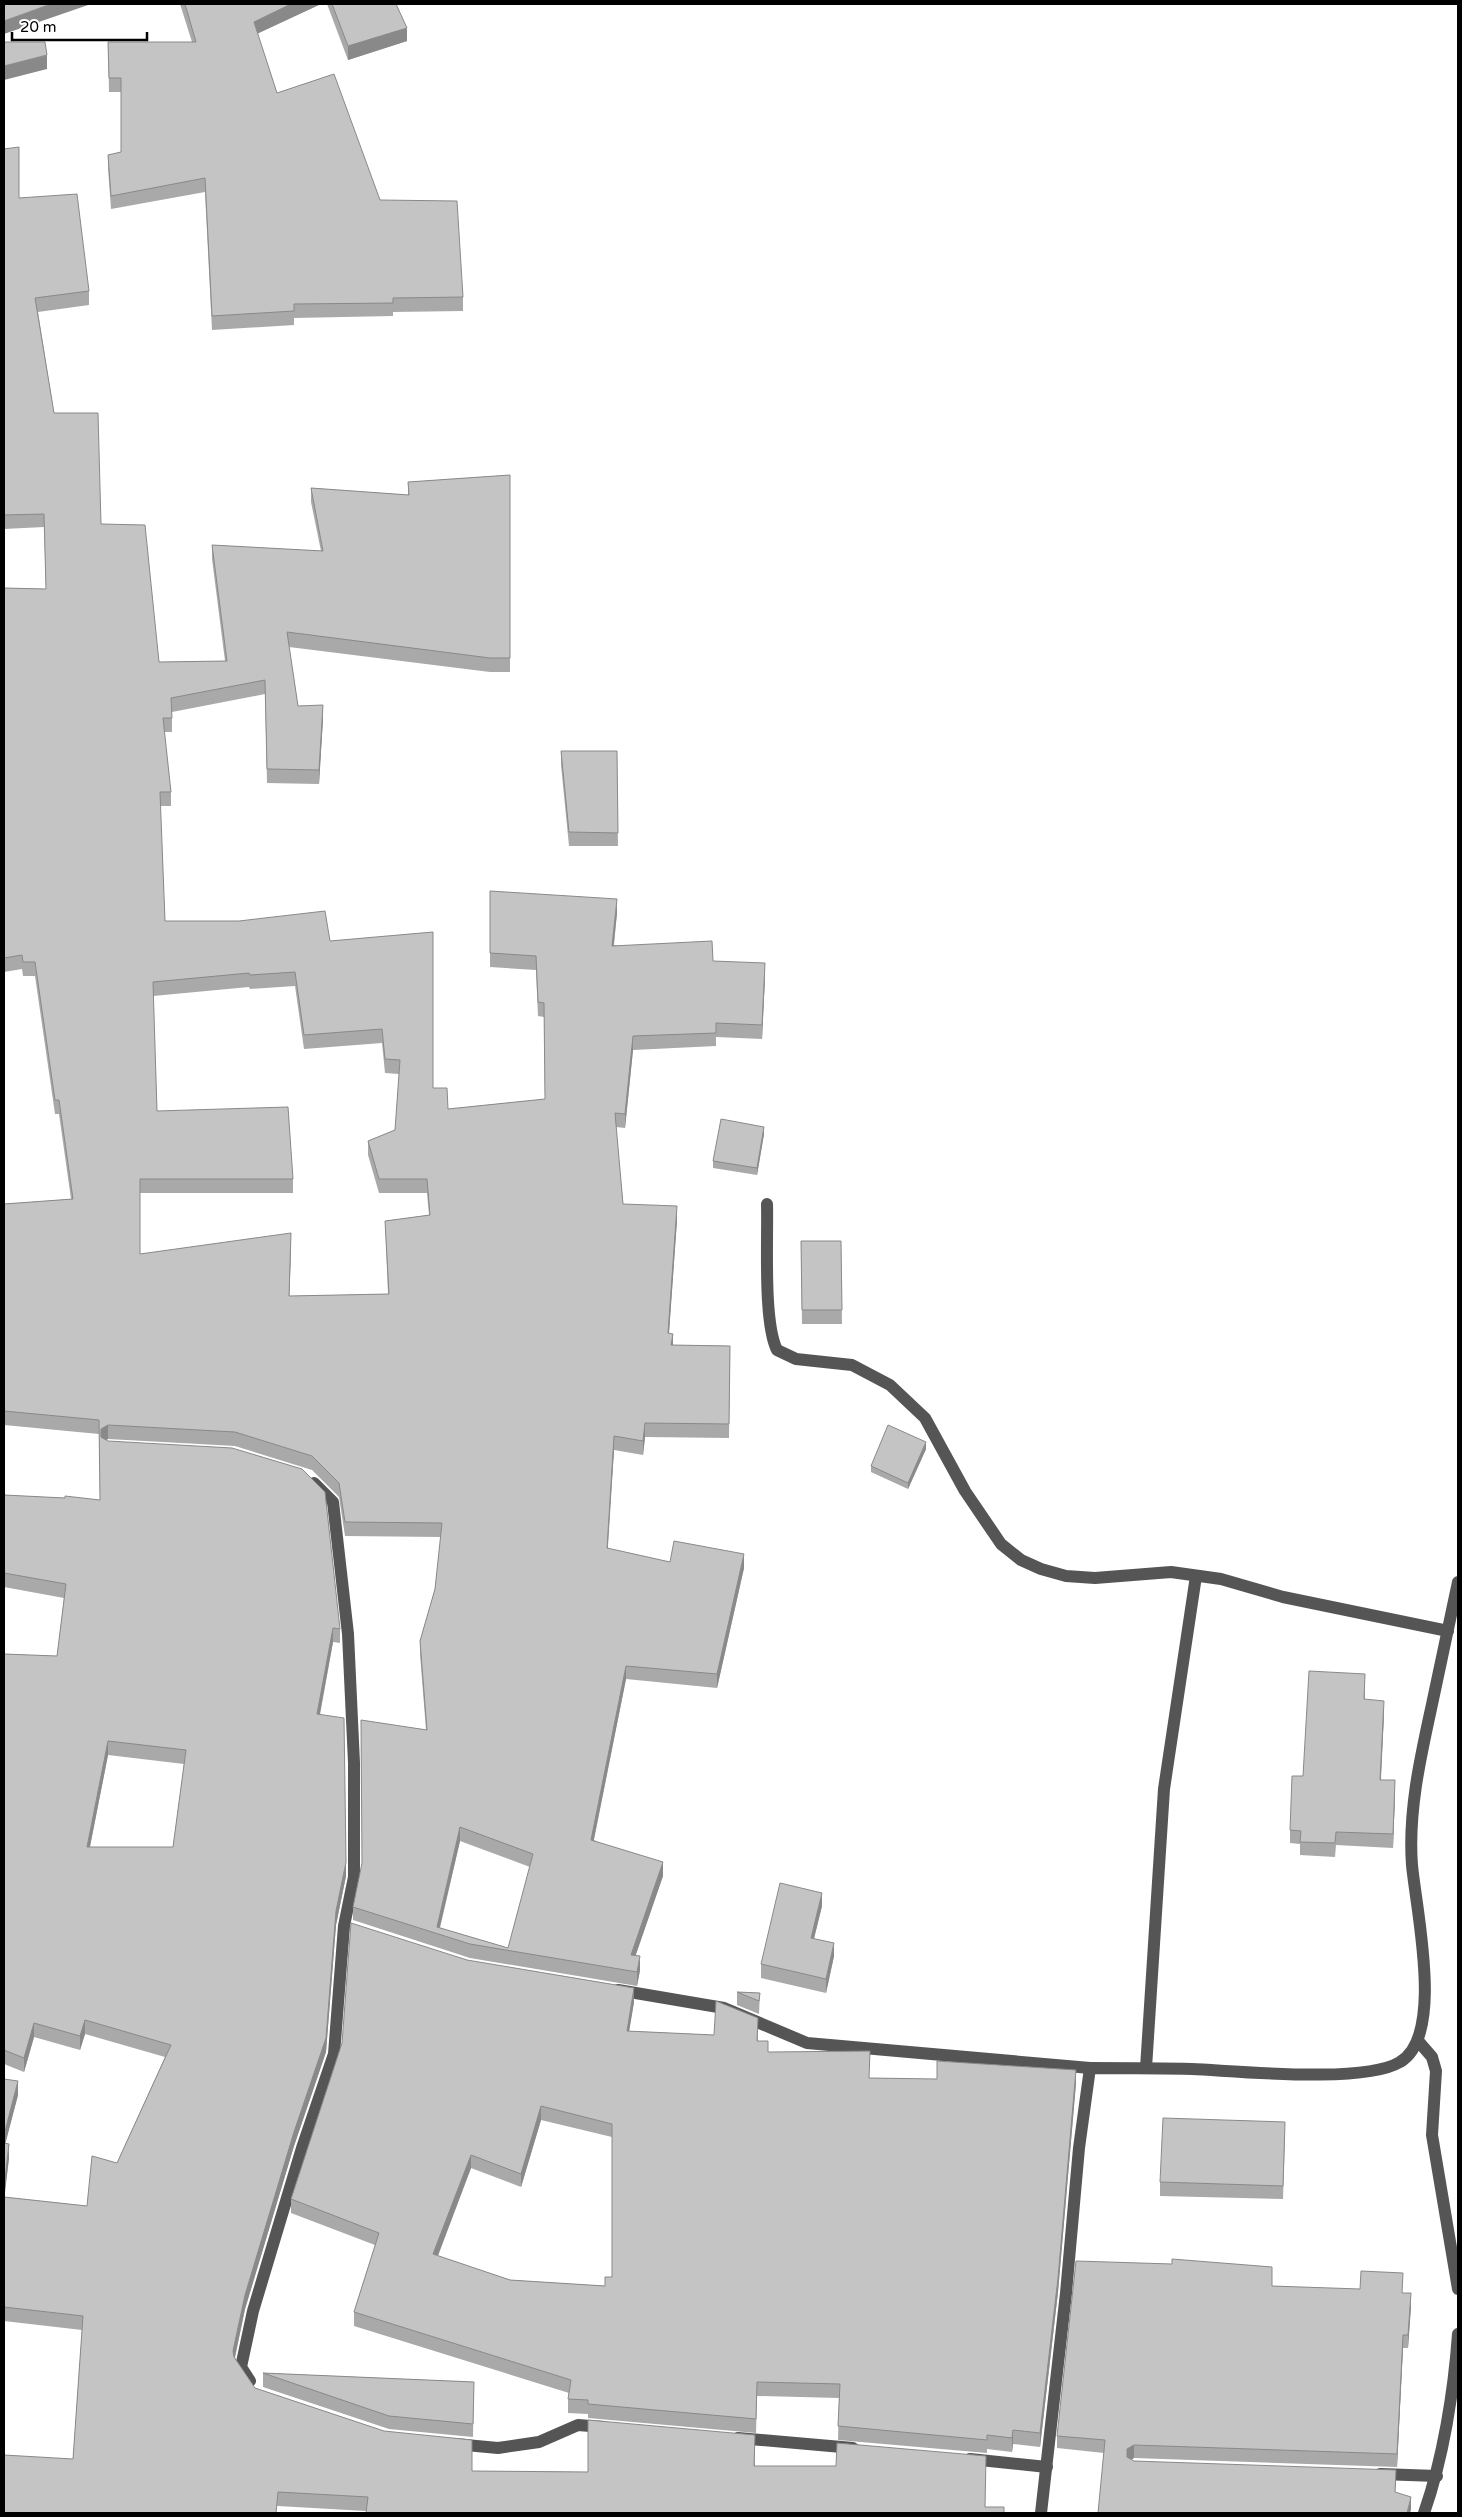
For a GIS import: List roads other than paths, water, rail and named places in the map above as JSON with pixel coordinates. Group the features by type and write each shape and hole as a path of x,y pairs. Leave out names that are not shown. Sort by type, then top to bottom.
{"street":[{"path":"767,1204 771,1332 777,1350 796,1359 852,1365 890,1385 925,1418 965,1491 1001,1544 1021,1560 1066,1576 1095,1578 1171,1572 1221,1579 1283,1597 1448,1631"},
{"path":"258,2394 241,2367 253,2311 302,2148 334,2054 354,1877 354,1763 348,1634 333,1502 306,1476"},
{"path":"1146,2068 1164,1789 1196,1576"},
{"path":"600,1988 724,2008 807,2043 1090,2068 1318,2074 1368,2072 1400,2062 1411,2053 1419,2042 1423,2028 1425,2009 1423,1956 1412,1862 1413,1819 1419,1764 1458,1582"},
{"path":"1419,2042 1432,2057 1436,2071 1432,2135 1458,2289"},
{"path":"1041,2513 1066,2293 1079,2148 1090,2068"},
{"path":"1424,2513 1437,2476 1451,2397 1458,2334"},
{"path":"442,2443 498,2448 539,2442 578,2424 617,2428"},
{"path":"724,2437 870,2450"},
{"path":"958,2458 1047,2467"},
{"path":"1369,2474 1437,2476"}]}
